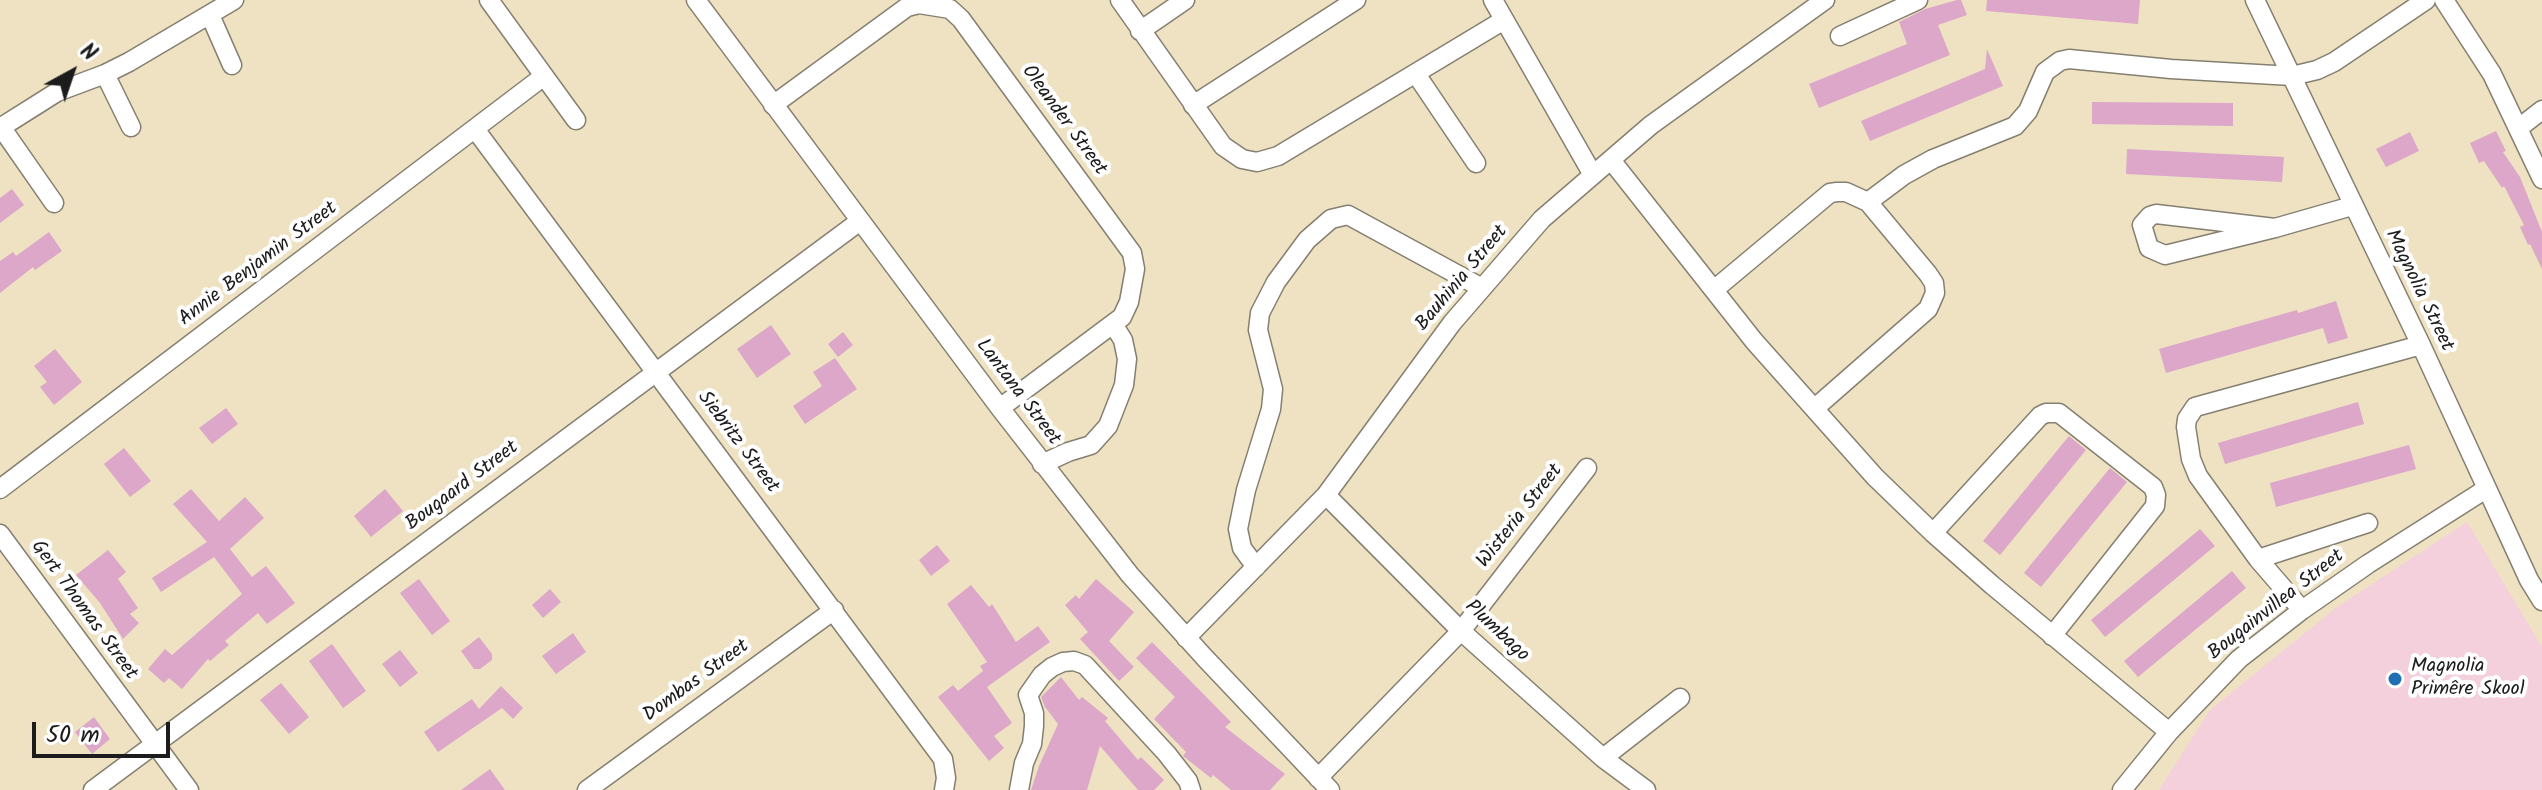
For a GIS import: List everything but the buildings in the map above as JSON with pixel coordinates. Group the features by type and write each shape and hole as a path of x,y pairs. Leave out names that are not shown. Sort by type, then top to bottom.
{"street":[{"path":"54,203 0,127 57,92 105,74 234,0"},
{"path":"489,0 576,120"},
{"path":"1120,0 1223,146 1242,159 1257,162 1278,156 1504,20"},
{"path":"1140,31 1185,0"},
{"path":"1193,105 1356,0"},
{"path":"1493,0 1593,175"},
{"name":"Bauhinia Street","path":"1186,638 1326,495 1452,323 1542,219 1651,125 1825,0"},
{"path":"1840,36 1918,0"},
{"name":"Magnolia Street","path":"2255,0 2542,601"},
{"path":"1868,202 1904,175 1933,159 2015,126 2028,111 2045,72 2060,61 2069,59 2292,76 2334,62 2426,0"},
{"path":"2444,0 2492,74 2520,127 2542,179"},
{"name":"Lantana Street","path":"700,2 773,105 1042,464 1130,575 1325,786"},
{"name":"Oleander Street","path":"773,105 907,7 919,4 950,9 961,19 1132,253 1135,269 1129,302 1122,317 1000,408"},
{"path":"210,15 232,65"},
{"path":"105,74 131,127"},
{"path":"1416,74 1476,163"},
{"name":"Annie Benjamin Street","path":"0,489 544,76"},
{"path":"2520,127 2542,110"},
{"name":"Siebritz Street","path":"475,129 943,759 944,790"},
{"path":"1611,160 1754,341 1875,477 1933,533 2169,732"},
{"path":"1715,289 1830,193 1846,192 1868,202 1934,283 1933,302 1815,408"},
{"path":"2275,228 2156,214 2142,225 2149,248 2165,255 2275,228 2352,206"},
{"path":"1256,567 1242,548 1238,529 1246,490 1271,409 1273,389 1260,341 1260,313 1276,282 1307,240 1331,219 1348,215 1482,288"},
{"name":"Bougaard Street","path":"93,790 860,221"},
{"path":"1042,464 1091,445 1108,426 1124,385 1127,359 1123,340 1113,324"},
{"path":"2302,610 2258,559 2198,476 2191,459 2186,427 2191,412 2195,407 2421,345"},
{"path":"1933,533 2046,413 2059,413 2153,487 2155,506 2052,636"},
{"name":"Wisteria Street","path":"1325,786 1461,631 1587,468"},
{"name":"Bougainvillea Street","path":"2122,790 2169,732 2239,659 2302,610 2425,526 2486,489"},
{"name":"Plumbago","path":"1326,495 1461,631 1603,758 1646,790"},
{"path":"2258,559 2368,523"},
{"name":"Gert Thomas Street","path":"0,534 189,790"},
{"name":"Dombas Street","path":"587,790 834,610"},
{"path":"1019,790 1034,726 1034,713 1028,695 1052,667 1074,661 1085,665 1167,754 1188,781 1191,790"},
{"path":"1603,758 1680,698"}],"shaded area":[{"name":"Magnolia Primêre Skool","path":"2467,522 2542,647 2542,790 2159,790 2210,710 2337,607"}],"place":[{"name":"Magnolia Primêre Skool","path":"2395,679"}]}
